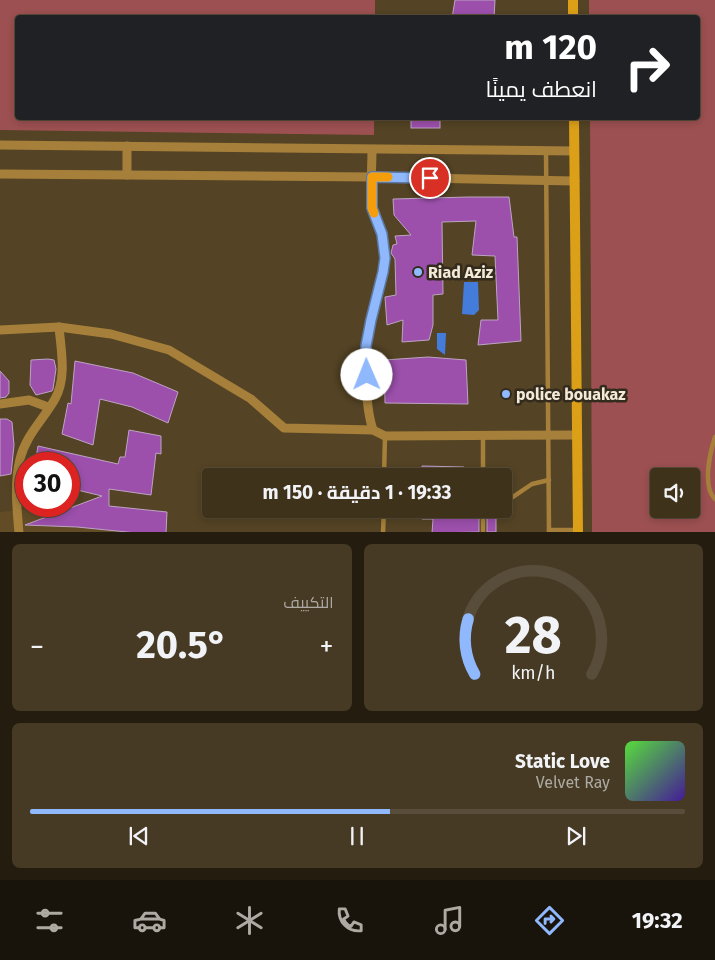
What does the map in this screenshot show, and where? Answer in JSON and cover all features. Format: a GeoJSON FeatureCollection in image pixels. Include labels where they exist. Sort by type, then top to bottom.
{"type":"FeatureCollection","features":[{"type":"Feature","properties":{"kind":"street"},"geometry":{"type":"LineString","coordinates":[[573,0],[573,15]]}},
{"type":"Feature","properties":{"kind":"street"},"geometry":{"type":"LineString","coordinates":[[574,120],[578,531]]}},
{"type":"Feature","properties":{"kind":"street"},"geometry":{"type":"LineString","coordinates":[[0,145],[574,151]]}},
{"type":"Feature","properties":{"kind":"street"},"geometry":{"type":"LineString","coordinates":[[127,146],[127,175]]}},
{"type":"Feature","properties":{"kind":"street"},"geometry":{"type":"LineString","coordinates":[[372,150],[372,208],[382,234],[385,258],[366,346],[368,417],[373,430]]}},
{"type":"Feature","properties":{"kind":"street"},"geometry":{"type":"LineString","coordinates":[[0,174],[372,177],[575,181]]}},
{"type":"Feature","properties":{"kind":"street"},"geometry":{"type":"LineString","coordinates":[[0,330],[59,327],[111,334],[168,350],[251,399],[284,428],[373,430],[385,436],[577,435]]}},
{"type":"Feature","properties":{"kind":"street"},"geometry":{"type":"LineString","coordinates":[[19,532],[16,491],[20,460],[30,434],[56,398],[63,372],[59,327]]}},
{"type":"Feature","properties":{"kind":"street"},"geometry":{"type":"LineString","coordinates":[[0,404],[29,400],[48,408]]}},
{"type":"Feature","properties":{"kind":"lane"},"geometry":{"type":"LineString","coordinates":[[546,152],[549,531],[578,531]]}},
{"type":"Feature","properties":{"kind":"lane"},"geometry":{"type":"LineString","coordinates":[[384,468],[385,436]]}},
{"type":"Feature","properties":{"kind":"lane"},"geometry":{"type":"LineString","coordinates":[[483,436],[483,468]]}},
{"type":"Feature","properties":{"kind":"lane"},"geometry":{"type":"LineString","coordinates":[[715,437],[710,454],[708,477],[709,489],[715,499]]}},
{"type":"Feature","properties":{"kind":"lane"},"geometry":{"type":"LineString","coordinates":[[512,498],[532,484],[548,480]]}},
{"type":"Feature","properties":{"kind":"lane"},"geometry":{"type":"LineString","coordinates":[[383,532],[384,518]]}},
{"type":"Feature","properties":{"kind":"lane"},"geometry":{"type":"LineString","coordinates":[[483,518],[483,532]]}},
{"type":"Feature","properties":{"kind":"shaded area"},"geometry":{"type":"Polygon","coordinates":[[[0,0],[375,0],[375,15],[15,15],[15,120],[374,120],[374,135],[0,130],[0,0]]]}},
{"type":"Feature","properties":{"kind":"shaded area"},"geometry":{"type":"Polygon","coordinates":[[[589,0],[715,0],[715,532],[592,532],[590,120],[700,120],[700,15],[589,15],[589,0]]]}},
{"type":"Feature","properties":{"kind":"shaded area"},"geometry":{"type":"Polygon","coordinates":[[[81,504],[167,512],[166,532],[0,532],[0,512],[15,511],[15,517],[80,517],[81,504]]]}},
{"type":"Feature","properties":{"kind":"water"},"geometry":{"type":"Polygon","coordinates":[[[464,282],[478,282],[479,310],[474,315],[462,314],[464,282]]]}},
{"type":"Feature","properties":{"kind":"water"},"geometry":{"type":"Polygon","coordinates":[[[437,333],[446,333],[445,355],[437,349],[437,333]]]}},
{"type":"Feature","properties":{"kind":"building"},"geometry":{"type":"Polygon","coordinates":[[[455,0],[495,0],[494,15],[452,15],[455,0]]]}},
{"type":"Feature","properties":{"kind":"building"},"geometry":{"type":"Polygon","coordinates":[[[411,120],[440,120],[440,128],[411,128],[411,120]]]}},
{"type":"Feature","properties":{"kind":"building"},"geometry":{"type":"Polygon","coordinates":[[[509,197],[514,237],[517,237],[521,341],[478,345],[481,320],[498,320],[495,256],[472,255],[476,221],[442,222],[443,294],[433,295],[433,325],[429,340],[402,342],[403,320],[387,325],[385,297],[396,295],[395,259],[391,253],[393,245],[397,244],[395,236],[411,235],[394,215],[393,199],[509,197]]]}},
{"type":"Feature","properties":{"kind":"building"},"geometry":{"type":"Polygon","coordinates":[[[428,357],[466,360],[468,404],[385,403],[384,360],[428,357]]]}},
{"type":"Feature","properties":{"kind":"building"},"geometry":{"type":"Polygon","coordinates":[[[31,360],[54,360],[56,369],[53,389],[52,391],[36,395],[30,385],[31,360]]]}},
{"type":"Feature","properties":{"kind":"building"},"geometry":{"type":"Polygon","coordinates":[[[75,361],[133,373],[178,392],[168,423],[132,407],[100,399],[93,445],[62,434],[68,403],[71,404],[75,361]]]}},
{"type":"Feature","properties":{"kind":"building"},"geometry":{"type":"Polygon","coordinates":[[[0,371],[9,381],[9,393],[6,397],[0,398],[0,371]]]}},
{"type":"Feature","properties":{"kind":"building"},"geometry":{"type":"Polygon","coordinates":[[[0,419],[7,419],[12,422],[14,445],[11,474],[0,476],[0,419]]]}},
{"type":"Feature","properties":{"kind":"building"},"geometry":{"type":"Polygon","coordinates":[[[129,430],[161,436],[161,454],[156,453],[151,495],[109,489],[109,506],[167,512],[166,532],[127,532],[77,527],[25,525],[46,517],[80,517],[80,504],[102,496],[80,491],[80,455],[118,464],[120,457],[125,457],[129,430]]]}},
{"type":"Feature","properties":{"kind":"building"},"geometry":{"type":"Polygon","coordinates":[[[38,446],[65,452],[37,452],[38,446]]]}},
{"type":"Feature","properties":{"kind":"building"},"geometry":{"type":"Polygon","coordinates":[[[422,466],[464,467],[464,468],[422,468],[422,466]]]}},
{"type":"Feature","properties":{"kind":"building"},"geometry":{"type":"Polygon","coordinates":[[[422,518],[479,518],[479,532],[432,532],[433,519],[422,518]]]}},
{"type":"Feature","properties":{"kind":"building"},"geometry":{"type":"Polygon","coordinates":[[[496,518],[496,532],[487,532],[487,519],[496,518]]]}},
{"type":"Feature","properties":{"kind":"slow traffic"},"geometry":{"type":"LineString","coordinates":[[374,213],[372,208],[372,177],[388,177]]}},
{"type":"Feature","properties":{"kind":"place","name":"Riad Aziz"},"geometry":{"type":"Point","coordinates":[418,272]}},
{"type":"Feature","properties":{"kind":"place","name":"police bouakaz"},"geometry":{"type":"Point","coordinates":[506,394]}},
{"type":"Feature","properties":{"kind":"route"},"geometry":{"type":"LineString","coordinates":[[367,375],[366,346],[385,258],[382,234],[372,208],[372,177],[430,178]]}}]}
